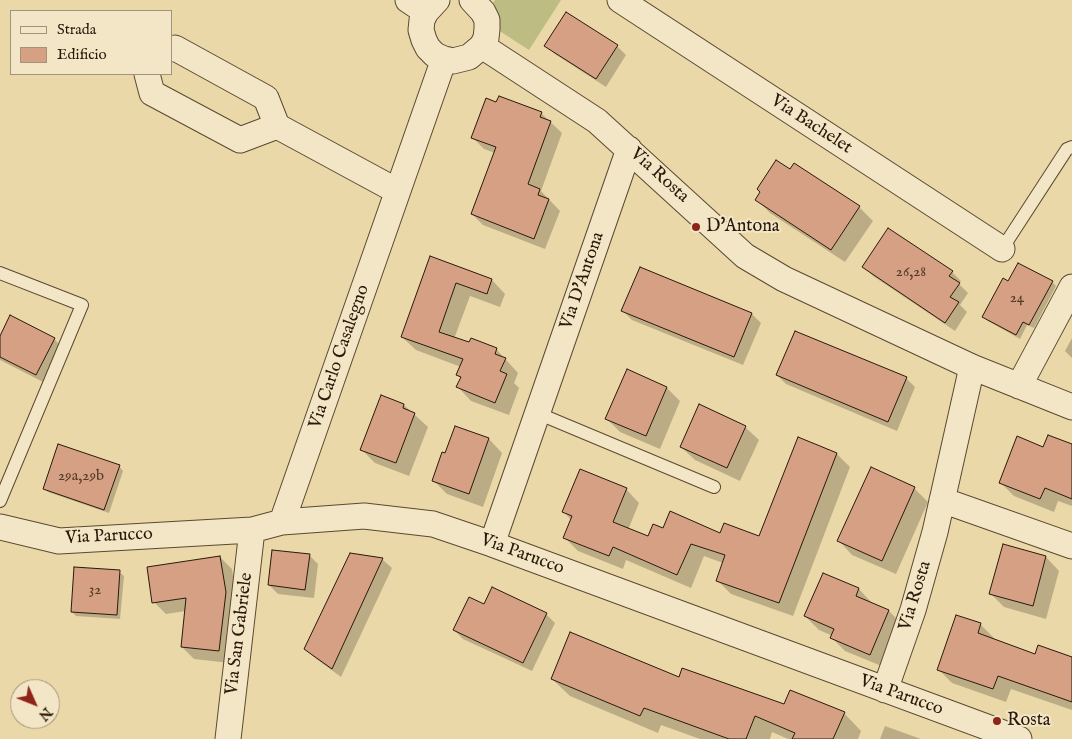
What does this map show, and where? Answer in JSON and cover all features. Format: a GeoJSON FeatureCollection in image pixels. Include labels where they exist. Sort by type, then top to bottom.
{"type":"FeatureCollection","features":[{"type":"Feature","properties":{"kind":"street"},"geometry":{"type":"LineString","coordinates":[[424,4],[421,30],[428,48],[444,60],[461,60],[469,57],[482,46],[487,29],[483,12],[472,0]]}},
{"type":"Feature","properties":{"kind":"street","name":"Via Bachelet"},"geometry":{"type":"LineString","coordinates":[[620,0],[1002,249]]}},
{"type":"Feature","properties":{"kind":"street","name":"Via Rosta"},"geometry":{"type":"LineString","coordinates":[[482,46],[596,120],[745,256],[784,279],[972,367],[1072,408]]}},
{"type":"Feature","properties":{"kind":"street"},"geometry":{"type":"LineString","coordinates":[[172,49],[175,48],[266,98],[277,126],[397,191]]}},
{"type":"Feature","properties":{"kind":"street","name":"Via Carlo Casalegno"},"geometry":{"type":"LineString","coordinates":[[282,522],[444,60]]}},
{"type":"Feature","properties":{"kind":"street"},"geometry":{"type":"LineString","coordinates":[[147,75],[152,92],[240,140],[277,126]]}},
{"type":"Feature","properties":{"kind":"street","name":"Via D'Antona"},"geometry":{"type":"LineString","coordinates":[[492,544],[629,149]]}},
{"type":"Feature","properties":{"kind":"street"},"geometry":{"type":"LineString","coordinates":[[1019,386],[1072,287]]}},
{"type":"Feature","properties":{"kind":"street","name":"Via Rosta"},"geometry":{"type":"LineString","coordinates":[[885,690],[913,610],[942,500],[972,367]]}},
{"type":"Feature","properties":{"kind":"street"},"geometry":{"type":"LineString","coordinates":[[942,500],[1072,546]]}},
{"type":"Feature","properties":{"kind":"street","name":"Via Parucco"},"geometry":{"type":"LineString","coordinates":[[0,527],[59,541],[252,530],[282,522],[364,516],[433,524],[492,544],[1019,739]]}},
{"type":"Feature","properties":{"kind":"street","name":"Via San Gabriele"},"geometry":{"type":"LineString","coordinates":[[228,739],[252,530]]}},
{"type":"Feature","properties":{"kind":"lane"},"geometry":{"type":"LineString","coordinates":[[1002,249],[1067,149],[1072,147]]}},
{"type":"Feature","properties":{"kind":"lane"},"geometry":{"type":"LineString","coordinates":[[0,273],[82,304],[0,501]]}},
{"type":"Feature","properties":{"kind":"lane"},"geometry":{"type":"LineString","coordinates":[[537,413],[714,486]]}},
{"type":"Feature","properties":{"kind":"green space"},"geometry":{"type":"Polygon","coordinates":[[[495,0],[561,0],[529,50],[495,28],[490,7],[495,0]]]}},
{"type":"Feature","properties":{"kind":"building"},"geometry":{"type":"Polygon","coordinates":[[[566,12],[618,45],[596,79],[544,46],[566,12]]]}},
{"type":"Feature","properties":{"kind":"building"},"geometry":{"type":"Polygon","coordinates":[[[499,96],[542,112],[540,117],[551,121],[528,184],[540,189],[538,195],[549,199],[534,239],[471,214],[496,147],[471,138],[486,98],[496,102],[499,96]]]}},
{"type":"Feature","properties":{"kind":"building"},"geometry":{"type":"Polygon","coordinates":[[[776,160],[790,169],[794,163],[860,206],[831,250],[755,200],[760,192],[757,189],[776,160]]]}},
{"type":"Feature","properties":{"kind":"building"},"geometry":{"type":"Polygon","coordinates":[[[888,228],[953,271],[949,276],[960,283],[950,297],[959,302],[945,323],[862,267],[888,228]]]}},
{"type":"Feature","properties":{"kind":"building"},"geometry":{"type":"Polygon","coordinates":[[[430,256],[492,279],[487,294],[456,283],[439,332],[469,342],[471,338],[497,348],[495,354],[506,358],[500,371],[507,374],[495,403],[456,387],[461,377],[456,375],[463,359],[401,337],[430,256]]]}},
{"type":"Feature","properties":{"kind":"building"},"geometry":{"type":"Polygon","coordinates":[[[1018,263],[1053,281],[1029,325],[1023,322],[1016,335],[982,317],[1003,278],[1008,281],[1018,263]]]}},
{"type":"Feature","properties":{"kind":"building"},"geometry":{"type":"Polygon","coordinates":[[[640,267],[752,313],[734,357],[621,311],[640,267]]]}},
{"type":"Feature","properties":{"kind":"building"},"geometry":{"type":"Polygon","coordinates":[[[10,315],[55,338],[36,375],[0,357],[0,336],[10,315]]]}},
{"type":"Feature","properties":{"kind":"building"},"geometry":{"type":"Polygon","coordinates":[[[795,331],[907,377],[888,422],[776,375],[795,331]]]}},
{"type":"Feature","properties":{"kind":"building"},"geometry":{"type":"Polygon","coordinates":[[[627,369],[667,387],[646,436],[605,419],[627,369]]]}},
{"type":"Feature","properties":{"kind":"building"},"geometry":{"type":"Polygon","coordinates":[[[381,395],[404,404],[403,408],[415,413],[396,463],[360,450],[381,395]]]}},
{"type":"Feature","properties":{"kind":"building"},"geometry":{"type":"Polygon","coordinates":[[[699,404],[746,426],[727,468],[680,447],[699,404]]]}},
{"type":"Feature","properties":{"kind":"building"},"geometry":{"type":"Polygon","coordinates":[[[455,426],[489,438],[469,494],[432,481],[442,452],[445,453],[455,426]]]}},
{"type":"Feature","properties":{"kind":"building"},"geometry":{"type":"Polygon","coordinates":[[[1048,435],[1072,444],[1072,499],[1045,488],[1040,499],[999,483],[1017,436],[1043,447],[1048,435]]]}},
{"type":"Feature","properties":{"kind":"building"},"geometry":{"type":"Polygon","coordinates":[[[798,437],[837,453],[779,603],[716,581],[725,555],[691,544],[677,575],[613,547],[609,556],[563,538],[572,516],[562,512],[580,469],[627,488],[613,522],[648,536],[653,524],[663,528],[670,511],[720,533],[724,523],[759,536],[798,437]]]}},
{"type":"Feature","properties":{"kind":"building"},"geometry":{"type":"Polygon","coordinates":[[[58,444],[120,465],[104,510],[43,489],[58,444]]]}},
{"type":"Feature","properties":{"kind":"building"},"geometry":{"type":"Polygon","coordinates":[[[871,467],[915,487],[882,561],[837,541],[871,467]]]}},
{"type":"Feature","properties":{"kind":"building"},"geometry":{"type":"Polygon","coordinates":[[[1003,544],[1046,556],[1033,606],[989,594],[1003,544]]]}},
{"type":"Feature","properties":{"kind":"building"},"geometry":{"type":"Polygon","coordinates":[[[272,550],[310,554],[305,590],[268,585],[272,550]]]}},
{"type":"Feature","properties":{"kind":"building"},"geometry":{"type":"Polygon","coordinates":[[[350,553],[383,558],[332,669],[304,649],[350,553]]]}},
{"type":"Feature","properties":{"kind":"building"},"geometry":{"type":"Polygon","coordinates":[[[220,556],[226,592],[219,651],[181,647],[186,598],[152,603],[147,567],[220,556]]]}},
{"type":"Feature","properties":{"kind":"building"},"geometry":{"type":"Polygon","coordinates":[[[74,567],[120,570],[117,615],[71,612],[74,567]]]}},
{"type":"Feature","properties":{"kind":"building"},"geometry":{"type":"Polygon","coordinates":[[[823,573],[859,588],[856,596],[889,610],[870,655],[830,638],[834,629],[804,616],[823,573]]]}},
{"type":"Feature","properties":{"kind":"building"},"geometry":{"type":"Polygon","coordinates":[[[492,587],[547,613],[523,663],[453,630],[469,597],[484,604],[492,587]]]}},
{"type":"Feature","properties":{"kind":"building"},"geometry":{"type":"Polygon","coordinates":[[[956,615],[981,623],[978,633],[1035,654],[1038,645],[1072,657],[1072,702],[998,676],[993,689],[937,670],[956,615]]]}},
{"type":"Feature","properties":{"kind":"building"},"geometry":{"type":"Polygon","coordinates":[[[570,632],[679,677],[682,668],[784,704],[790,690],[845,712],[833,739],[792,739],[795,733],[755,716],[746,739],[729,739],[644,708],[640,716],[551,679],[570,632]]]}},
{"type":"Feature","properties":{"kind":"place","name":"D'Antona"},"geometry":{"type":"Point","coordinates":[696,227]}},
{"type":"Feature","properties":{"kind":"place","name":"Rosta"},"geometry":{"type":"Point","coordinates":[997,721]}}]}
